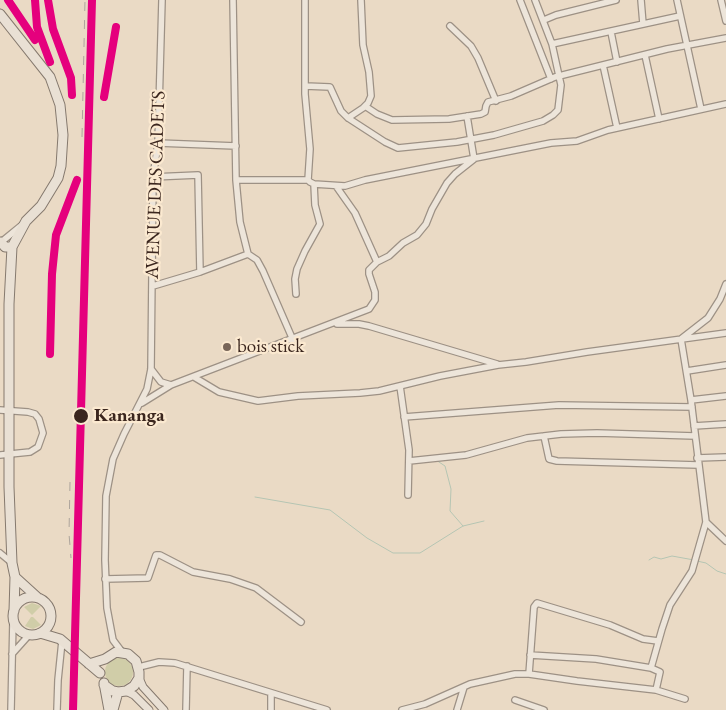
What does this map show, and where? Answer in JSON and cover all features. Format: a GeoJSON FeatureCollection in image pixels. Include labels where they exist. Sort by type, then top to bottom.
{"type":"FeatureCollection","features":[{"type":"Feature","properties":{"kind":"highway"},"geometry":{"type":"LineString","coordinates":[[0,14],[50,77],[60,105],[64,134],[58,178],[40,206],[26,221],[12,247],[5,410],[5,455],[9,487],[12,563],[15,577],[14,615],[20,630],[29,635],[40,633],[61,640],[100,673]]}},
{"type":"Feature","properties":{"kind":"highway"},"geometry":{"type":"LineString","coordinates":[[0,242],[5,247],[12,247]]}},
{"type":"Feature","properties":{"kind":"highway"},"geometry":{"type":"LineString","coordinates":[[15,577],[47,604],[61,640]]}},
{"type":"Feature","properties":{"kind":"highway"},"geometry":{"type":"LineString","coordinates":[[14,615],[20,601],[37,597]]}},
{"type":"Feature","properties":{"kind":"highway"},"geometry":{"type":"LineString","coordinates":[[40,633],[48,626],[51,616]]}},
{"type":"Feature","properties":{"kind":"highway"},"geometry":{"type":"LineString","coordinates":[[89,664],[122,652],[132,657],[139,667],[138,678],[134,686],[122,691],[108,688],[104,685]]}},
{"type":"Feature","properties":{"kind":"highway"},"geometry":{"type":"LineString","coordinates":[[108,656],[100,668],[100,673],[109,710]]}},
{"type":"Feature","properties":{"kind":"highway"},"geometry":{"type":"LineString","coordinates":[[114,710],[122,691]]}},
{"type":"Feature","properties":{"kind":"main road"},"geometry":{"type":"LineString","coordinates":[[138,678],[143,688],[164,710]]}},
{"type":"Feature","properties":{"kind":"main road"},"geometry":{"type":"LineString","coordinates":[[122,691],[134,695],[149,710]]}},
{"type":"Feature","properties":{"kind":"street","name":"AVENUE DES CADETS"},"geometry":{"type":"LineString","coordinates":[[140,404],[147,389],[151,369],[153,177],[158,143],[162,0]]}},
{"type":"Feature","properties":{"kind":"street"},"geometry":{"type":"LineString","coordinates":[[233,0],[236,180],[240,222],[248,254],[257,260],[263,271],[293,340]]}},
{"type":"Feature","properties":{"kind":"street"},"geometry":{"type":"LineString","coordinates":[[296,294],[295,279],[297,269],[320,224],[311,182],[305,86],[305,0]]}},
{"type":"Feature","properties":{"kind":"street"},"geometry":{"type":"LineString","coordinates":[[348,118],[366,106],[371,96],[363,45],[361,0]]}},
{"type":"Feature","properties":{"kind":"street"},"geometry":{"type":"LineString","coordinates":[[520,0],[551,79]]}},
{"type":"Feature","properties":{"kind":"street"},"geometry":{"type":"LineString","coordinates":[[305,86],[332,88],[340,108],[348,118],[385,142],[398,148],[422,147],[470,140],[515,130],[543,121],[553,115],[559,105],[562,84],[552,44],[535,0]]}},
{"type":"Feature","properties":{"kind":"street"},"geometry":{"type":"LineString","coordinates":[[544,20],[556,15],[616,0]]}},
{"type":"Feature","properties":{"kind":"street"},"geometry":{"type":"LineString","coordinates":[[641,0],[643,24]]}},
{"type":"Feature","properties":{"kind":"street"},"geometry":{"type":"LineString","coordinates":[[677,0],[701,109]]}},
{"type":"Feature","properties":{"kind":"street"},"geometry":{"type":"LineString","coordinates":[[721,0],[726,21]]}},
{"type":"Feature","properties":{"kind":"street"},"geometry":{"type":"LineString","coordinates":[[552,44],[680,16]]}},
{"type":"Feature","properties":{"kind":"street"},"geometry":{"type":"LineString","coordinates":[[450,26],[471,46],[496,101]]}},
{"type":"Feature","properties":{"kind":"street"},"geometry":{"type":"LineString","coordinates":[[611,32],[617,62]]}},
{"type":"Feature","properties":{"kind":"street"},"geometry":{"type":"LineString","coordinates":[[366,106],[377,114],[392,120],[449,119],[483,114],[487,104],[560,76],[687,45],[726,38]]}},
{"type":"Feature","properties":{"kind":"street"},"geometry":{"type":"LineString","coordinates":[[645,55],[659,119]]}},
{"type":"Feature","properties":{"kind":"street"},"geometry":{"type":"LineString","coordinates":[[603,65],[617,128]]}},
{"type":"Feature","properties":{"kind":"street"},"geometry":{"type":"LineString","coordinates":[[236,180],[311,182],[345,186],[365,180],[551,143],[577,141],[617,128],[726,104]]}},
{"type":"Feature","properties":{"kind":"street"},"geometry":{"type":"LineString","coordinates":[[467,116],[474,159]]}},
{"type":"Feature","properties":{"kind":"street"},"geometry":{"type":"LineString","coordinates":[[158,143],[236,146]]}},
{"type":"Feature","properties":{"kind":"street"},"geometry":{"type":"LineString","coordinates":[[122,652],[113,640],[107,608],[105,578],[106,496],[109,477],[120,443],[140,404],[171,385],[370,309],[375,300],[375,292],[369,270],[377,262],[390,256],[417,235],[426,224],[447,183],[474,159]]}},
{"type":"Feature","properties":{"kind":"street"},"geometry":{"type":"LineString","coordinates":[[153,177],[198,175],[200,272]]}},
{"type":"Feature","properties":{"kind":"street"},"geometry":{"type":"LineString","coordinates":[[336,186],[355,213],[377,262]]}},
{"type":"Feature","properties":{"kind":"street"},"geometry":{"type":"LineString","coordinates":[[0,242],[26,221]]}},
{"type":"Feature","properties":{"kind":"street"},"geometry":{"type":"LineString","coordinates":[[153,286],[200,272],[248,254]]}},
{"type":"Feature","properties":{"kind":"street"},"geometry":{"type":"LineString","coordinates":[[681,339],[708,318],[724,291],[726,284]]}},
{"type":"Feature","properties":{"kind":"street"},"geometry":{"type":"LineString","coordinates":[[325,326],[359,324],[369,326],[498,365]]}},
{"type":"Feature","properties":{"kind":"street"},"geometry":{"type":"LineString","coordinates":[[194,377],[219,392],[258,401],[298,396],[360,393],[498,365],[726,333]]}},
{"type":"Feature","properties":{"kind":"street"},"geometry":{"type":"LineString","coordinates":[[651,668],[670,606],[692,572],[706,522],[681,339]]}},
{"type":"Feature","properties":{"kind":"street"},"geometry":{"type":"LineString","coordinates":[[686,371],[726,365]]}},
{"type":"Feature","properties":{"kind":"street"},"geometry":{"type":"LineString","coordinates":[[151,369],[161,382],[171,385]]}},
{"type":"Feature","properties":{"kind":"street"},"geometry":{"type":"LineString","coordinates":[[400,386],[408,444],[408,495]]}},
{"type":"Feature","properties":{"kind":"street"},"geometry":{"type":"LineString","coordinates":[[404,416],[560,405],[691,404],[726,396]]}},
{"type":"Feature","properties":{"kind":"street"},"geometry":{"type":"LineString","coordinates":[[5,410],[35,414],[39,419],[43,433],[38,447],[30,452],[5,455]]}},
{"type":"Feature","properties":{"kind":"street"},"geometry":{"type":"LineString","coordinates":[[694,426],[726,424]]}},
{"type":"Feature","properties":{"kind":"street"},"geometry":{"type":"LineString","coordinates":[[409,461],[466,455],[527,438],[544,436],[597,433],[695,436]]}},
{"type":"Feature","properties":{"kind":"street"},"geometry":{"type":"LineString","coordinates":[[544,436],[549,459],[557,461],[698,461],[726,457]]}},
{"type":"Feature","properties":{"kind":"street"},"geometry":{"type":"LineString","coordinates":[[706,522],[726,541]]}},
{"type":"Feature","properties":{"kind":"street"},"geometry":{"type":"LineString","coordinates":[[0,552],[12,563]]}},
{"type":"Feature","properties":{"kind":"street"},"geometry":{"type":"LineString","coordinates":[[105,578],[148,578],[156,555],[160,555],[193,572],[230,579],[256,588],[301,622]]}},
{"type":"Feature","properties":{"kind":"street"},"geometry":{"type":"LineString","coordinates":[[529,674],[534,607],[537,604],[610,626],[643,639],[658,641]]}},
{"type":"Feature","properties":{"kind":"street"},"geometry":{"type":"LineString","coordinates":[[11,710],[14,615]]}},
{"type":"Feature","properties":{"kind":"street"},"geometry":{"type":"LineString","coordinates":[[12,654],[29,635]]}},
{"type":"Feature","properties":{"kind":"street"},"geometry":{"type":"LineString","coordinates":[[57,710],[61,640]]}},
{"type":"Feature","properties":{"kind":"street"},"geometry":{"type":"LineString","coordinates":[[108,656],[113,640]]}},
{"type":"Feature","properties":{"kind":"street"},"geometry":{"type":"LineString","coordinates":[[530,655],[583,658],[651,668],[660,672],[656,690]]}},
{"type":"Feature","properties":{"kind":"street"},"geometry":{"type":"LineString","coordinates":[[139,667],[158,662],[187,666],[327,710]]}},
{"type":"Feature","properties":{"kind":"street"},"geometry":{"type":"LineString","coordinates":[[186,710],[187,666]]}},
{"type":"Feature","properties":{"kind":"street"},"geometry":{"type":"LineString","coordinates":[[402,710],[424,704],[464,687],[515,674],[529,674],[656,690],[685,699]]}},
{"type":"Feature","properties":{"kind":"street"},"geometry":{"type":"LineString","coordinates":[[457,710],[464,687]]}},
{"type":"Feature","properties":{"kind":"street"},"geometry":{"type":"LineString","coordinates":[[271,693],[271,710]]}},
{"type":"Feature","properties":{"kind":"street"},"geometry":{"type":"LineString","coordinates":[[515,700],[544,710]]}},
{"type":"Feature","properties":{"kind":"shaded area"},"geometry":{"type":"Polygon","coordinates":[[[32,603],[41,606],[32,615],[24,607],[32,603]]]}},
{"type":"Feature","properties":{"kind":"shaded area"},"geometry":{"type":"Polygon","coordinates":[[[31,617],[41,625],[33,629],[25,626],[31,617]]]}},
{"type":"Feature","properties":{"kind":"shaded area"},"geometry":{"type":"Polygon","coordinates":[[[119,658],[129,662],[133,672],[129,682],[119,686],[109,682],[105,672],[109,662],[119,658]]]}},
{"type":"Feature","properties":{"kind":"waterway"},"geometry":{"type":"LineString","coordinates":[[436,460],[445,466],[451,489],[450,511],[463,526]]}},
{"type":"Feature","properties":{"kind":"waterway"},"geometry":{"type":"LineString","coordinates":[[255,497],[330,510],[367,538],[393,553],[420,553],[463,526],[484,521]]}},
{"type":"Feature","properties":{"kind":"waterway"},"geometry":{"type":"LineString","coordinates":[[649,560],[654,557],[661,559],[672,556],[694,560]]}},
{"type":"Feature","properties":{"kind":"waterway"},"geometry":{"type":"LineString","coordinates":[[697,561],[706,563],[717,571],[726,574]]}},
{"type":"Feature","properties":{"kind":"railway"},"geometry":{"type":"LineString","coordinates":[[8,0],[29,29],[37,44]]}},
{"type":"Feature","properties":{"kind":"railway"},"geometry":{"type":"LineString","coordinates":[[35,0],[37,27],[50,62]]}},
{"type":"Feature","properties":{"kind":"railway"},"geometry":{"type":"LineString","coordinates":[[48,0],[53,29],[71,78],[72,95]]}},
{"type":"Feature","properties":{"kind":"railway"},"geometry":{"type":"LineString","coordinates":[[82,137],[85,0]]}},
{"type":"Feature","properties":{"kind":"railway"},"geometry":{"type":"LineString","coordinates":[[104,97],[116,27]]}},
{"type":"Feature","properties":{"kind":"railway"},"geometry":{"type":"LineString","coordinates":[[50,354],[52,274],[56,235],[77,180]]}},
{"type":"Feature","properties":{"kind":"railway"},"geometry":{"type":"LineString","coordinates":[[70,482],[69,534],[71,558]]}},
{"type":"Feature","properties":{"kind":"transit line"},"geometry":{"type":"LineString","coordinates":[[8,0],[35,40]]}},
{"type":"Feature","properties":{"kind":"transit line"},"geometry":{"type":"LineString","coordinates":[[35,0],[37,27],[50,62]]}},
{"type":"Feature","properties":{"kind":"transit line"},"geometry":{"type":"LineString","coordinates":[[48,0],[53,29],[71,78],[72,95]]}},
{"type":"Feature","properties":{"kind":"transit line"},"geometry":{"type":"LineString","coordinates":[[73,710],[92,0]]}},
{"type":"Feature","properties":{"kind":"transit line"},"geometry":{"type":"LineString","coordinates":[[104,97],[116,27]]}},
{"type":"Feature","properties":{"kind":"transit line"},"geometry":{"type":"LineString","coordinates":[[50,354],[52,274],[56,235],[77,180]]}},
{"type":"Feature","properties":{"kind":"place","name":"bois stick"},"geometry":{"type":"Point","coordinates":[227,347]}},
{"type":"Feature","properties":{"kind":"place","name":"Kananga"},"geometry":{"type":"Point","coordinates":[81,416]}}]}
